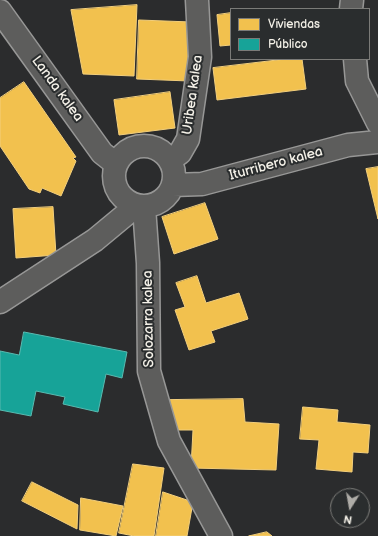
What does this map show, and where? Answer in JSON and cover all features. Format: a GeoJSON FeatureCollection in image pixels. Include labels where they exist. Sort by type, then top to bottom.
{"type":"FeatureCollection","features":[{"type":"Feature","properties":{"kind":"street","name":"Uribea kalea"},"geometry":{"type":"LineString","coordinates":[[170,160],[180,153],[188,139],[200,57],[196,0]]}},
{"type":"Feature","properties":{"kind":"street","name":"Landa kalea"},"geometry":{"type":"LineString","coordinates":[[0,11],[102,153],[116,164]]}},
{"type":"Feature","properties":{"kind":"street"},"geometry":{"type":"LineString","coordinates":[[355,60],[357,81],[378,122]]}},
{"type":"Feature","properties":{"kind":"street","name":"Iturribero kalea"},"geometry":{"type":"LineString","coordinates":[[173,185],[202,184],[348,145],[378,142]]}},
{"type":"Feature","properties":{"kind":"street"},"geometry":{"type":"LineString","coordinates":[[0,302],[95,240],[140,206],[162,201],[169,194],[173,185],[174,169],[170,160],[155,148],[145,146],[135,147],[126,151],[116,164],[113,177],[115,187],[120,195],[127,202],[140,206]]}},
{"type":"Feature","properties":{"kind":"street","name":"Solozarra kalea"},"geometry":{"type":"LineString","coordinates":[[140,206],[148,263],[149,371],[169,441],[221,536]]}},
{"type":"Feature","properties":{"kind":"building: Viviendas"},"geometry":{"type":"Polygon","coordinates":[[[137,5],[134,76],[83,74],[71,10],[137,5]]]}},
{"type":"Feature","properties":{"kind":"building: Viviendas"},"geometry":{"type":"Polygon","coordinates":[[[230,13],[230,45],[220,46],[217,15],[230,13]]]}},
{"type":"Feature","properties":{"kind":"building: Viviendas"},"geometry":{"type":"Polygon","coordinates":[[[139,20],[191,22],[189,81],[137,79],[139,20]]]}},
{"type":"Feature","properties":{"kind":"building: Viviendas"},"geometry":{"type":"Polygon","coordinates":[[[278,60],[302,60],[306,89],[217,100],[213,68],[278,60]]]}},
{"type":"Feature","properties":{"kind":"building: Viviendas"},"geometry":{"type":"Polygon","coordinates":[[[24,82],[76,157],[73,158],[76,161],[61,196],[42,188],[40,193],[29,189],[0,146],[0,98],[24,82]]]}},
{"type":"Feature","properties":{"kind":"building: Viviendas"},"geometry":{"type":"Polygon","coordinates":[[[170,92],[175,128],[119,135],[114,100],[170,92]]]}},
{"type":"Feature","properties":{"kind":"building: Viviendas"},"geometry":{"type":"Polygon","coordinates":[[[378,167],[378,219],[366,169],[378,167]]]}},
{"type":"Feature","properties":{"kind":"building: Viviendas"},"geometry":{"type":"Polygon","coordinates":[[[205,203],[218,239],[174,254],[162,217],[205,203]]]}},
{"type":"Feature","properties":{"kind":"building: Viviendas"},"geometry":{"type":"Polygon","coordinates":[[[53,207],[56,255],[16,258],[13,209],[53,207]]]}},
{"type":"Feature","properties":{"kind":"building: Viviendas"},"geometry":{"type":"Polygon","coordinates":[[[197,276],[206,303],[239,293],[248,319],[211,331],[215,342],[189,350],[175,310],[185,307],[176,283],[197,276]]]}},
{"type":"Feature","properties":{"kind":"building: Viviendas"},"geometry":{"type":"Polygon","coordinates":[[[243,399],[245,422],[279,424],[276,470],[191,468],[193,430],[177,430],[169,400],[243,399]]]}},
{"type":"Feature","properties":{"kind":"building: Viviendas"},"geometry":{"type":"Polygon","coordinates":[[[303,407],[338,410],[337,422],[370,425],[368,453],[353,452],[352,472],[316,469],[319,440],[300,439],[303,407]]]}},
{"type":"Feature","properties":{"kind":"building: Viviendas"},"geometry":{"type":"Polygon","coordinates":[[[133,464],[164,468],[154,536],[134,536],[119,533],[133,464]]]}},
{"type":"Feature","properties":{"kind":"building: Viviendas"},"geometry":{"type":"Polygon","coordinates":[[[32,482],[78,505],[77,529],[22,501],[32,482]]]}},
{"type":"Feature","properties":{"kind":"building: Viviendas"},"geometry":{"type":"Polygon","coordinates":[[[163,492],[193,502],[187,536],[156,536],[163,492]]]}},
{"type":"Feature","properties":{"kind":"building: Viviendas"},"geometry":{"type":"Polygon","coordinates":[[[81,498],[123,506],[116,536],[80,530],[81,498]]]}},
{"type":"Feature","properties":{"kind":"building: Viviendas"},"geometry":{"type":"Polygon","coordinates":[[[267,532],[272,536],[249,536],[267,532]]]}},
{"type":"Feature","properties":{"kind":"building: Público"},"geometry":{"type":"Polygon","coordinates":[[[24,332],[127,352],[122,378],[106,374],[98,412],[63,404],[65,397],[36,391],[31,416],[0,410],[0,351],[19,355],[24,332]]]}}]}
